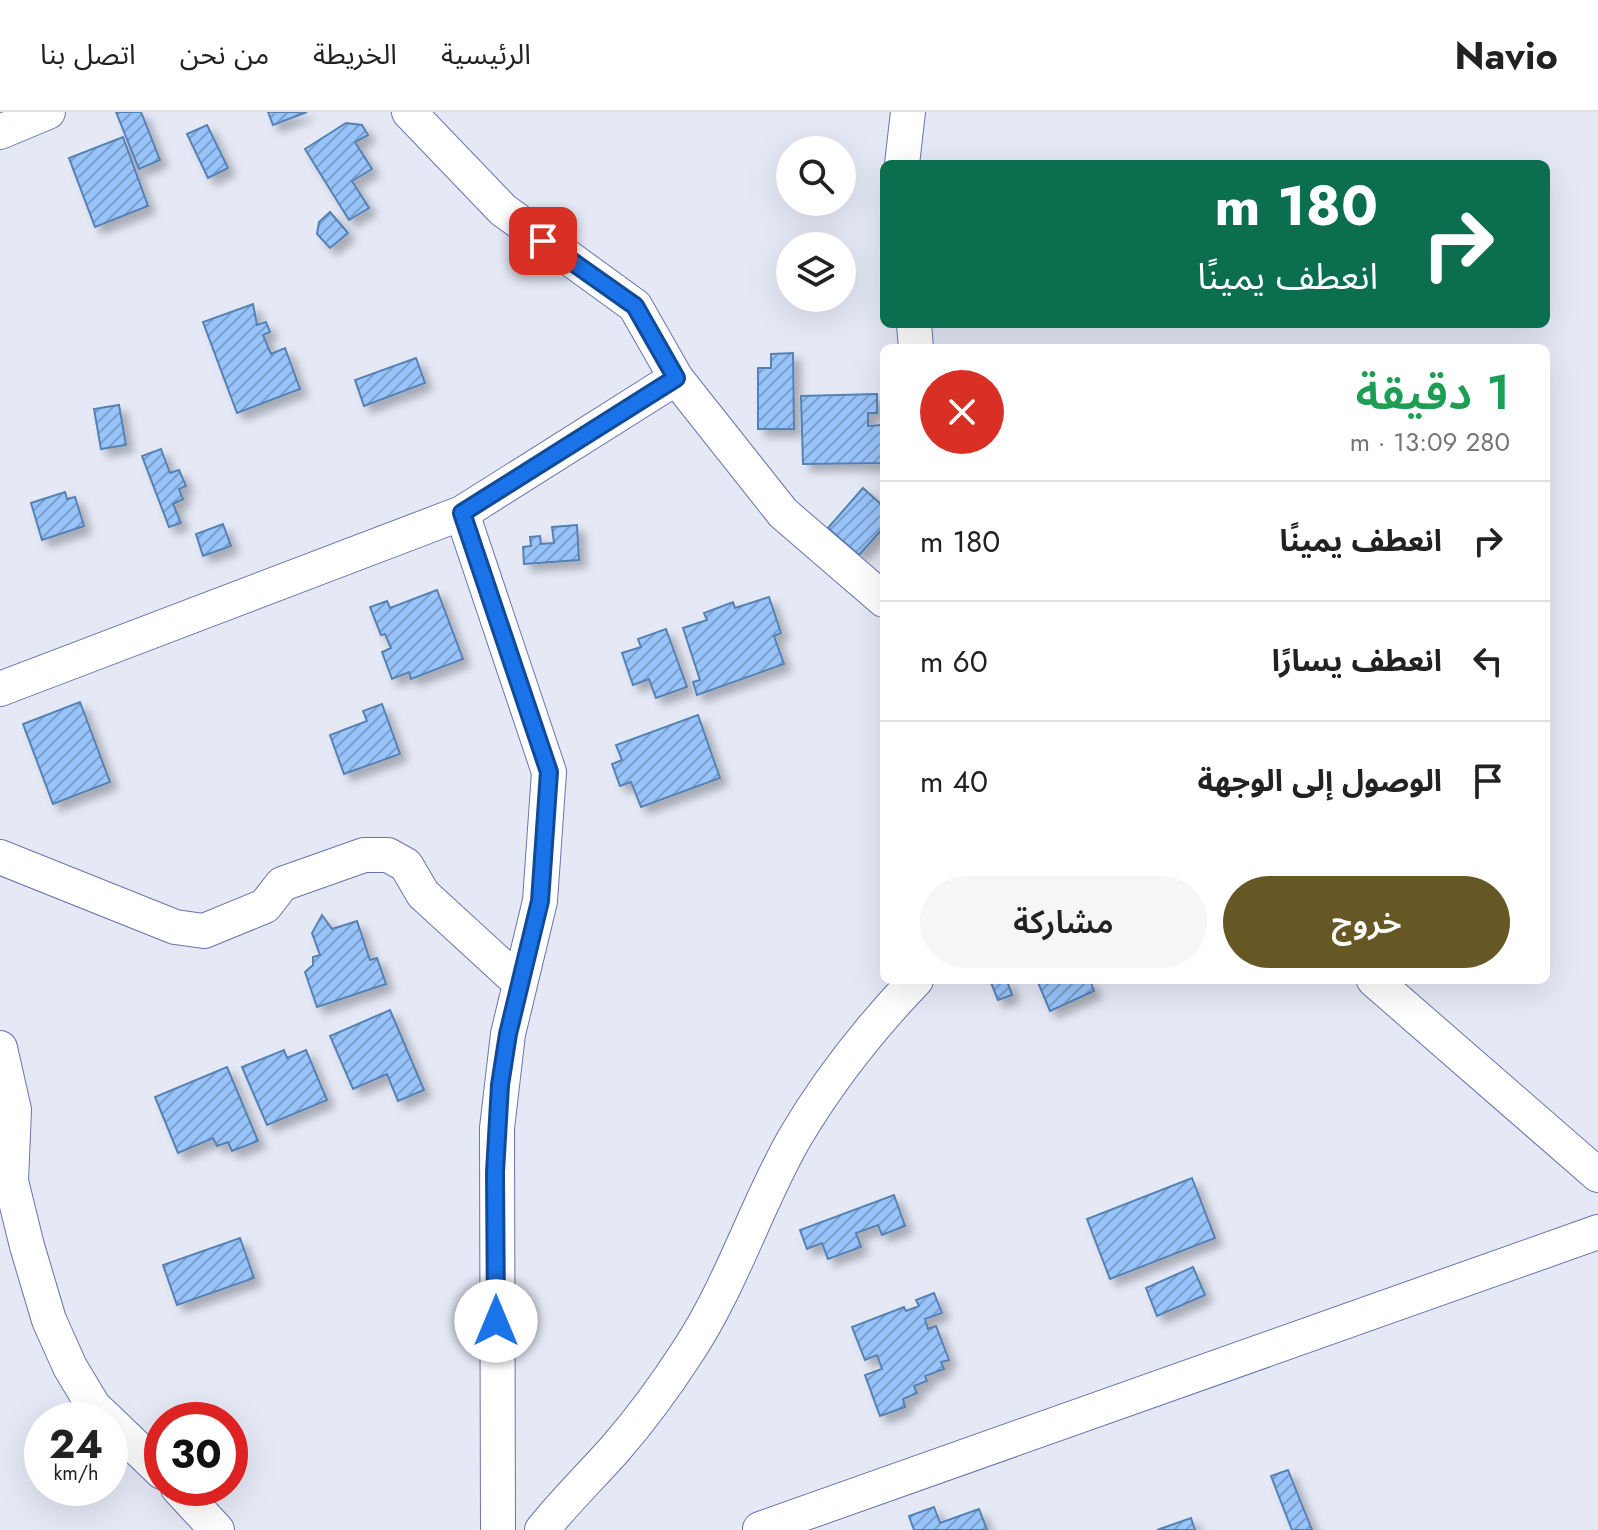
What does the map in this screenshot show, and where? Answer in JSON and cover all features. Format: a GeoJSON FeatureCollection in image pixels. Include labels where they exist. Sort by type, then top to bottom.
{"type":"FeatureCollection","features":[{"type":"Feature","properties":{"kind":"street"},"geometry":{"type":"LineString","coordinates":[[0,132],[48,112]]}},
{"type":"Feature","properties":{"kind":"street"},"geometry":{"type":"LineString","coordinates":[[409,112],[503,210],[635,306],[676,378],[783,513],[880,597]]}},
{"type":"Feature","properties":{"kind":"street"},"geometry":{"type":"LineString","coordinates":[[902,160],[908,112]]}},
{"type":"Feature","properties":{"kind":"street"},"geometry":{"type":"LineString","coordinates":[[0,689],[462,513],[676,378]]}},
{"type":"Feature","properties":{"kind":"street"},"geometry":{"type":"LineString","coordinates":[[462,513],[549,772],[540,901],[500,1085],[495,1158],[498,1530]]}},
{"type":"Feature","properties":{"kind":"street"},"geometry":{"type":"LineString","coordinates":[[0,857],[175,927],[204,931],[265,906],[282,884],[364,855],[388,855],[406,865],[423,894],[520,983]]}},
{"type":"Feature","properties":{"kind":"street"},"geometry":{"type":"LineString","coordinates":[[542,1530],[613,1451],[688,1351],[733,1272],[771,1184],[820,1098],[857,1047],[912,984]]}},
{"type":"Feature","properties":{"kind":"street"},"geometry":{"type":"LineString","coordinates":[[1379,984],[1598,1175]]}},
{"type":"Feature","properties":{"kind":"street"},"geometry":{"type":"LineString","coordinates":[[0,1048],[14,1110],[11,1181],[27,1246],[49,1320],[70,1367],[91,1402]]}},
{"type":"Feature","properties":{"kind":"street"},"geometry":{"type":"LineString","coordinates":[[760,1530],[1598,1232]]}},
{"type":"Feature","properties":{"kind":"street"},"geometry":{"type":"LineString","coordinates":[[128,1439],[144,1455]]}},
{"type":"Feature","properties":{"kind":"street"},"geometry":{"type":"LineString","coordinates":[[195,1506],[217,1530]]}},
{"type":"Feature","properties":{"kind":"building"},"geometry":{"type":"Polygon","coordinates":[[[116,112],[141,112],[160,160],[139,169],[116,112]]]}},
{"type":"Feature","properties":{"kind":"building"},"geometry":{"type":"Polygon","coordinates":[[[268,112],[307,112],[273,125],[268,112]]]}},
{"type":"Feature","properties":{"kind":"building"},"geometry":{"type":"Polygon","coordinates":[[[346,123],[362,125],[368,135],[355,142],[372,169],[352,181],[369,208],[349,220],[305,149],[346,123]]]}},
{"type":"Feature","properties":{"kind":"building"},"geometry":{"type":"Polygon","coordinates":[[[207,125],[228,168],[208,178],[187,134],[207,125]]]}},
{"type":"Feature","properties":{"kind":"building"},"geometry":{"type":"Polygon","coordinates":[[[123,137],[148,206],[95,227],[69,158],[123,137]]]}},
{"type":"Feature","properties":{"kind":"building"},"geometry":{"type":"Polygon","coordinates":[[[330,212],[348,233],[330,248],[317,234],[319,222],[330,212]]]}},
{"type":"Feature","properties":{"kind":"building"},"geometry":{"type":"Polygon","coordinates":[[[253,304],[257,325],[266,322],[270,332],[263,335],[271,354],[285,348],[300,389],[237,413],[203,322],[253,304]]]}},
{"type":"Feature","properties":{"kind":"building"},"geometry":{"type":"Polygon","coordinates":[[[793,353],[794,429],[758,429],[758,368],[771,368],[771,354],[793,353]]]}},
{"type":"Feature","properties":{"kind":"building"},"geometry":{"type":"Polygon","coordinates":[[[416,358],[425,383],[364,406],[355,380],[416,358]]]}},
{"type":"Feature","properties":{"kind":"building"},"geometry":{"type":"Polygon","coordinates":[[[877,394],[877,413],[868,413],[868,426],[880,425],[880,463],[803,464],[801,396],[877,394]]]}},
{"type":"Feature","properties":{"kind":"building"},"geometry":{"type":"Polygon","coordinates":[[[119,405],[126,445],[101,449],[94,409],[119,405]]]}},
{"type":"Feature","properties":{"kind":"building"},"geometry":{"type":"Polygon","coordinates":[[[161,449],[170,473],[179,470],[186,486],[179,489],[183,499],[173,504],[181,523],[169,527],[142,456],[161,449]]]}},
{"type":"Feature","properties":{"kind":"building"},"geometry":{"type":"Polygon","coordinates":[[[863,488],[880,503],[880,531],[859,555],[828,528],[863,488]]]}},
{"type":"Feature","properties":{"kind":"building"},"geometry":{"type":"Polygon","coordinates":[[[65,492],[67,499],[75,497],[84,526],[42,540],[31,503],[65,492]]]}},
{"type":"Feature","properties":{"kind":"building"},"geometry":{"type":"Polygon","coordinates":[[[223,524],[231,546],[203,556],[196,534],[223,524]]]}},
{"type":"Feature","properties":{"kind":"building"},"geometry":{"type":"Polygon","coordinates":[[[577,525],[579,560],[524,564],[523,547],[531,546],[530,537],[540,536],[541,544],[554,543],[552,527],[577,525]]]}},
{"type":"Feature","properties":{"kind":"building"},"geometry":{"type":"Polygon","coordinates":[[[437,590],[463,659],[411,679],[409,672],[392,679],[382,652],[391,648],[385,634],[381,635],[370,607],[387,601],[390,608],[437,590]]]}},
{"type":"Feature","properties":{"kind":"building"},"geometry":{"type":"Polygon","coordinates":[[[769,597],[781,633],[774,636],[784,664],[697,695],[693,682],[700,680],[683,628],[707,620],[704,613],[733,602],[735,608],[769,597]]]}},
{"type":"Feature","properties":{"kind":"building"},"geometry":{"type":"Polygon","coordinates":[[[666,629],[687,687],[656,698],[649,679],[633,685],[622,653],[641,647],[638,639],[666,629]]]}},
{"type":"Feature","properties":{"kind":"building"},"geometry":{"type":"Polygon","coordinates":[[[80,702],[110,782],[53,804],[23,724],[80,702]]]}},
{"type":"Feature","properties":{"kind":"building"},"geometry":{"type":"Polygon","coordinates":[[[382,704],[400,754],[344,774],[330,735],[367,721],[363,711],[382,704]]]}},
{"type":"Feature","properties":{"kind":"building"},"geometry":{"type":"Polygon","coordinates":[[[698,715],[720,778],[641,807],[631,782],[620,786],[612,764],[622,760],[616,745],[698,715]]]}},
{"type":"Feature","properties":{"kind":"building"},"geometry":{"type":"Polygon","coordinates":[[[322,915],[332,929],[357,921],[370,960],[377,958],[386,984],[317,1007],[305,972],[313,965],[313,957],[320,955],[312,933],[322,915]]]}},
{"type":"Feature","properties":{"kind":"building"},"geometry":{"type":"Polygon","coordinates":[[[992,984],[1008,984],[1012,995],[998,1000],[992,984]]]}},
{"type":"Feature","properties":{"kind":"building"},"geometry":{"type":"Polygon","coordinates":[[[1039,984],[1091,984],[1094,991],[1050,1011],[1039,984]]]}},
{"type":"Feature","properties":{"kind":"building"},"geometry":{"type":"Polygon","coordinates":[[[390,1010],[424,1090],[398,1101],[387,1074],[353,1089],[330,1036],[390,1010]]]}},
{"type":"Feature","properties":{"kind":"building"},"geometry":{"type":"Polygon","coordinates":[[[284,1050],[287,1058],[306,1050],[327,1100],[267,1125],[242,1067],[284,1050]]]}},
{"type":"Feature","properties":{"kind":"building"},"geometry":{"type":"Polygon","coordinates":[[[227,1067],[258,1141],[232,1151],[228,1142],[217,1146],[213,1138],[178,1153],[155,1097],[227,1067]]]}},
{"type":"Feature","properties":{"kind":"building"},"geometry":{"type":"Polygon","coordinates":[[[1192,1178],[1215,1238],[1110,1279],[1087,1219],[1192,1178]]]}},
{"type":"Feature","properties":{"kind":"building"},"geometry":{"type":"Polygon","coordinates":[[[894,1195],[905,1226],[882,1235],[878,1225],[856,1233],[861,1247],[828,1259],[822,1243],[807,1249],[800,1230],[894,1195]]]}},
{"type":"Feature","properties":{"kind":"building"},"geometry":{"type":"Polygon","coordinates":[[[240,1238],[254,1278],[177,1305],[163,1265],[240,1238]]]}},
{"type":"Feature","properties":{"kind":"building"},"geometry":{"type":"Polygon","coordinates":[[[1193,1267],[1205,1295],[1157,1316],[1146,1288],[1193,1267]]]}},
{"type":"Feature","properties":{"kind":"building"},"geometry":{"type":"Polygon","coordinates":[[[934,1293],[942,1313],[925,1319],[928,1329],[936,1326],[949,1360],[941,1362],[944,1369],[925,1376],[927,1381],[914,1386],[917,1393],[903,1399],[905,1407],[880,1416],[865,1375],[882,1369],[877,1355],[865,1360],[852,1327],[904,1307],[906,1311],[919,1306],[916,1300],[934,1293]]]}},
{"type":"Feature","properties":{"kind":"building"},"geometry":{"type":"Polygon","coordinates":[[[1288,1470],[1312,1530],[1292,1530],[1271,1476],[1288,1470]]]}},
{"type":"Feature","properties":{"kind":"building"},"geometry":{"type":"Polygon","coordinates":[[[934,1507],[940,1523],[979,1509],[987,1530],[914,1530],[909,1516],[934,1507]]]}},
{"type":"Feature","properties":{"kind":"building"},"geometry":{"type":"Polygon","coordinates":[[[1191,1518],[1195,1530],[1157,1530],[1191,1518]]]}},
{"type":"Feature","properties":{"kind":"route"},"geometry":{"type":"LineString","coordinates":[[496,1321],[495,1172],[500,1085],[508,1034],[535,933],[544,868],[549,772],[462,513],[676,378],[635,306],[543,241]]}}]}
